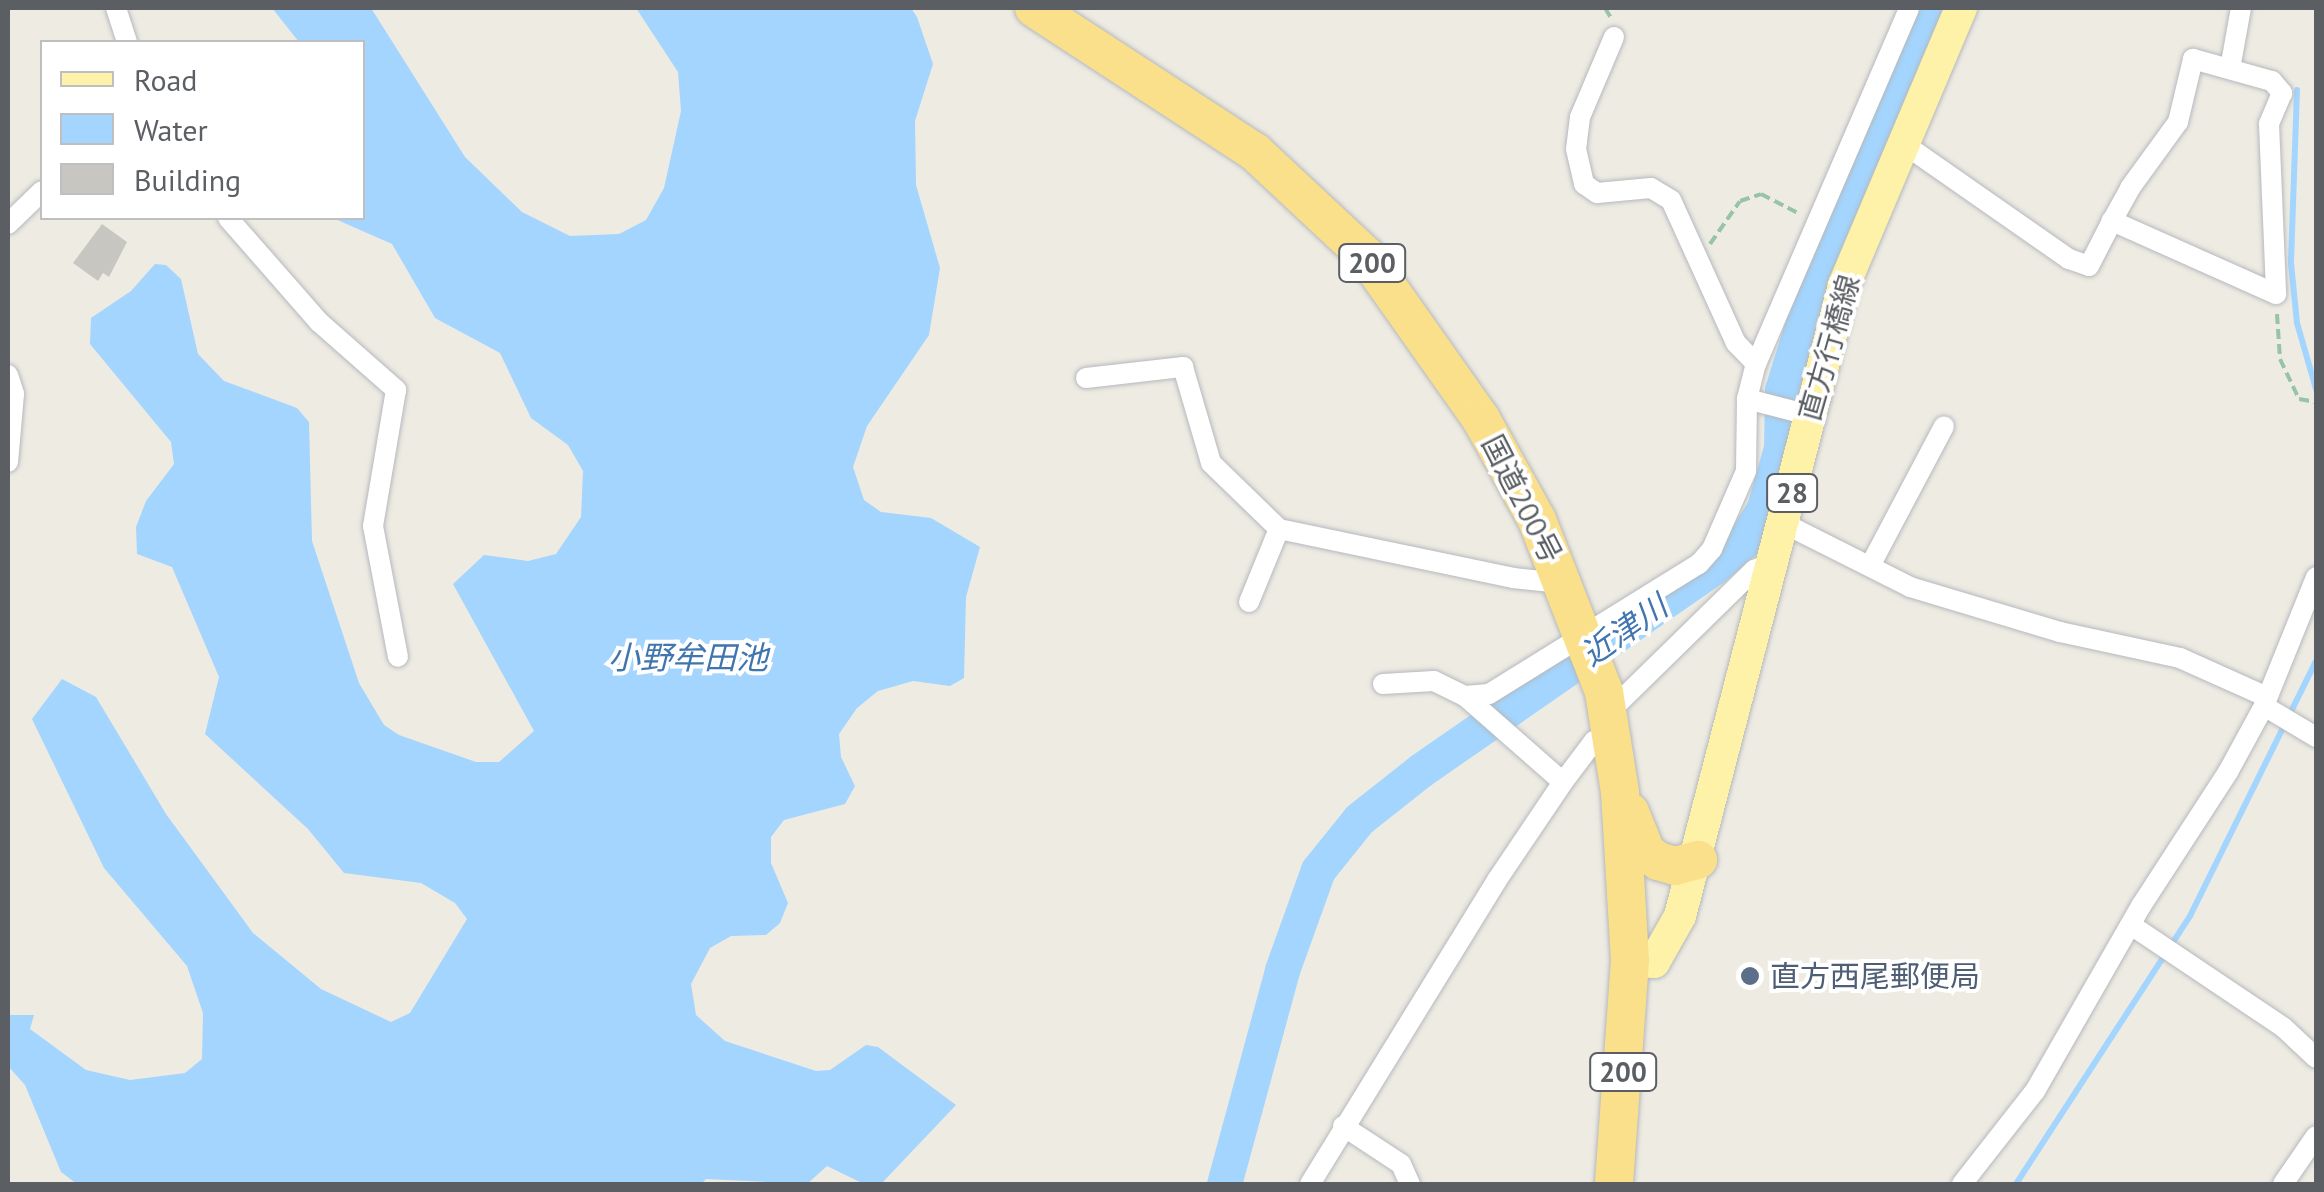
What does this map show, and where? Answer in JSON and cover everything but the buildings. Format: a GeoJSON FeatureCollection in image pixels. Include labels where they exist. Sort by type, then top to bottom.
{"type":"FeatureCollection","features":[{"type":"Feature","properties":{"kind":"highway","name":"国道200号"},"geometry":{"type":"LineString","coordinates":[[1034,8],[1255,152],[1366,256],[1481,419],[1560,574],[1583,630],[1607,713],[1620,792],[1630,960],[1614,1184]]}},
{"type":"Feature","properties":{"kind":"highway"},"geometry":{"type":"LineString","coordinates":[[1620,792],[1646,852],[1675,866],[1698,860]]}},
{"type":"Feature","properties":{"kind":"main road","name":"直方行橋線"},"geometry":{"type":"LineString","coordinates":[[1630,960],[1654,962],[1666,950],[1698,860],[1786,524],[1802,413],[1844,285],[1960,8]]}},
{"type":"Feature","properties":{"kind":"street"},"geometry":{"type":"LineString","coordinates":[[116,8],[126,40]]}},
{"type":"Feature","properties":{"kind":"street"},"geometry":{"type":"LineString","coordinates":[[1471,702],[1489,694],[1583,630],[1652,594],[1712,548],[1746,471],[1756,364],[1813,220],[1909,8]]}},
{"type":"Feature","properties":{"kind":"street"},"geometry":{"type":"LineString","coordinates":[[2230,69],[2241,8]]}},
{"type":"Feature","properties":{"kind":"street"},"geometry":{"type":"LineString","coordinates":[[1614,37],[1580,117],[1578,169],[1597,192],[1650,188],[1671,200],[1736,342],[1756,364]]}},
{"type":"Feature","properties":{"kind":"street"},"geometry":{"type":"LineString","coordinates":[[1904,144],[2069,259],[2089,266],[2112,220],[2178,122],[2194,59],[2272,81],[2282,93],[2269,124],[2276,294],[2112,220]]}},
{"type":"Feature","properties":{"kind":"street"},"geometry":{"type":"LineString","coordinates":[[8,224],[40,193]]}},
{"type":"Feature","properties":{"kind":"street"},"geometry":{"type":"LineString","coordinates":[[230,220],[318,322],[396,390],[373,526],[398,657]]}},
{"type":"Feature","properties":{"kind":"street"},"geometry":{"type":"LineString","coordinates":[[1086,378],[1183,368],[1211,463],[1278,529],[1513,578],[1549,582],[1560,574]]}},
{"type":"Feature","properties":{"kind":"street"},"geometry":{"type":"LineString","coordinates":[[8,375],[14,394],[8,462]]}},
{"type":"Feature","properties":{"kind":"street"},"geometry":{"type":"LineString","coordinates":[[1751,400],[1802,413]]}},
{"type":"Feature","properties":{"kind":"street"},"geometry":{"type":"LineString","coordinates":[[1870,566],[1944,426]]}},
{"type":"Feature","properties":{"kind":"street"},"geometry":{"type":"LineString","coordinates":[[1786,524],[1910,587],[2042,626],[2180,658],[2266,702],[2316,736]]}},
{"type":"Feature","properties":{"kind":"street"},"geometry":{"type":"LineString","coordinates":[[1249,602],[1278,529]]}},
{"type":"Feature","properties":{"kind":"street"},"geometry":{"type":"LineString","coordinates":[[1310,1184],[1563,782],[1594,742],[1607,713],[1754,570],[1776,562]]}},
{"type":"Feature","properties":{"kind":"street"},"geometry":{"type":"LineString","coordinates":[[1962,1184],[2035,1091],[2266,702],[2316,577]]}},
{"type":"Feature","properties":{"kind":"street"},"geometry":{"type":"LineString","coordinates":[[1383,684],[1434,682],[1471,702],[1563,782]]}},
{"type":"Feature","properties":{"kind":"street"},"geometry":{"type":"LineString","coordinates":[[2131,925],[2283,1026],[2316,1058]]}},
{"type":"Feature","properties":{"kind":"street"},"geometry":{"type":"LineString","coordinates":[[1344,1126],[1401,1164],[1410,1184]]}},
{"type":"Feature","properties":{"kind":"street"},"geometry":{"type":"LineString","coordinates":[[2282,1184],[2316,1136]]}},
{"type":"Feature","properties":{"kind":"path"},"geometry":{"type":"LineString","coordinates":[[1699,260],[1740,201],[1761,194],[1813,220]]}},
{"type":"Feature","properties":{"kind":"path"},"geometry":{"type":"LineString","coordinates":[[2276,294],[2280,359],[2299,399],[2316,402]]}},
{"type":"Feature","properties":{"kind":"water","name":"小野牟田池"},"geometry":{"type":"Polygon","coordinates":[[[272,8],[371,8],[465,157],[522,212],[570,236],[619,234],[646,220],[664,188],[681,111],[678,72],[636,8],[911,8],[917,17],[933,64],[915,121],[916,185],[940,268],[929,335],[867,426],[853,467],[864,500],[881,512],[931,518],[980,547],[966,597],[964,678],[950,686],[913,681],[878,691],[857,708],[839,734],[841,757],[855,786],[845,804],[784,820],[771,837],[771,863],[788,903],[780,923],[766,935],[731,936],[710,948],[691,984],[696,1015],[725,1041],[816,1071],[830,1070],[866,1045],[878,1047],[956,1105],[881,1184],[864,1184],[827,1166],[807,1184],[706,1179],[701,1184],[77,1184],[61,1172],[25,1085],[8,1066],[8,1015],[34,1015],[30,1029],[86,1070],[130,1080],[185,1073],[202,1059],[203,1013],[187,966],[104,868],[32,719],[62,679],[96,697],[166,814],[253,933],[321,989],[391,1022],[410,1013],[467,919],[455,903],[421,883],[344,873],[308,829],[205,734],[219,677],[172,567],[137,554],[136,527],[146,501],[174,464],[171,442],[90,344],[91,318],[131,291],[155,264],[166,265],[181,279],[198,354],[224,381],[297,408],[309,422],[312,541],[359,683],[384,725],[399,735],[476,762],[499,762],[534,731],[453,584],[484,555],[528,561],[556,554],[581,517],[583,471],[568,445],[531,418],[500,353],[435,318],[392,244],[338,220],[365,220],[365,40],[297,40],[272,8]]]}},
{"type":"Feature","properties":{"kind":"waterway","name":"近津川"},"geometry":{"type":"LineString","coordinates":[[1224,1184],[1282,970],[1318,870],[1359,819],[1421,770],[1713,568],[1743,542],[1764,508],[1781,448],[1782,390],[1828,242],[1929,8]]}},
{"type":"Feature","properties":{"kind":"waterway"},"geometry":{"type":"LineString","coordinates":[[2297,90],[2291,263],[2297,323],[2316,389]]}},
{"type":"Feature","properties":{"kind":"waterway"},"geometry":{"type":"LineString","coordinates":[[2016,1184],[2190,916],[2316,661]]}},
{"type":"Feature","properties":{"kind":"place","name":"直方西尾郵便局"},"geometry":{"type":"Point","coordinates":[1750,976]}}]}
